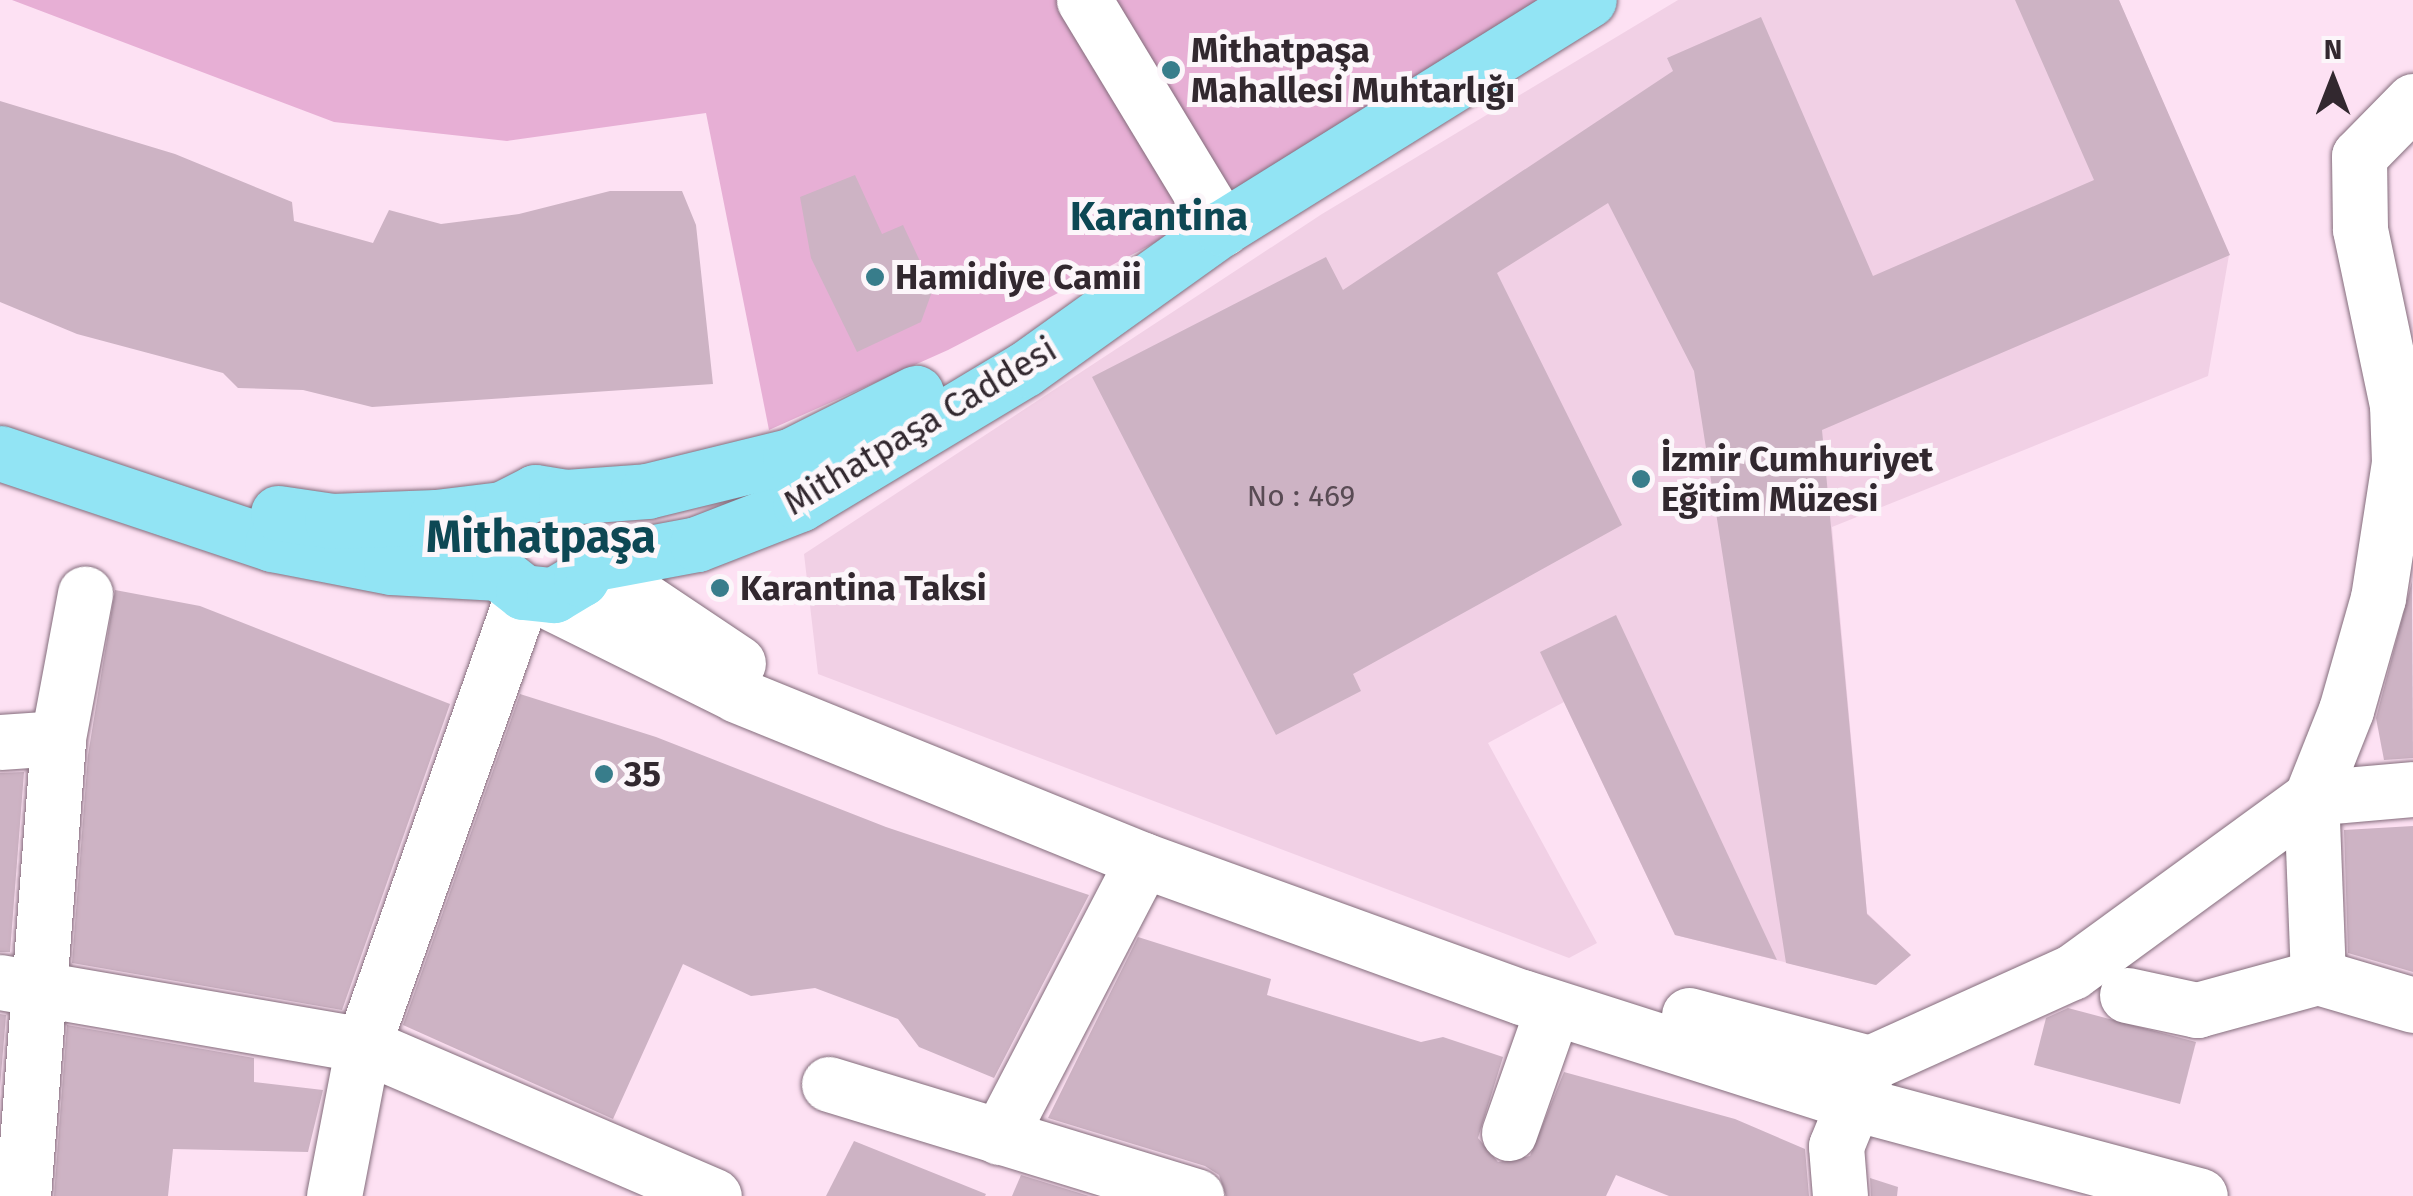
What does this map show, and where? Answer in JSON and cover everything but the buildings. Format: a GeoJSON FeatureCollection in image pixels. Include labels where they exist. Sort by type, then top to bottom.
{"type":"FeatureCollection","features":[{"type":"Feature","properties":{"kind":"main road","name":"Mithatpaşa Caddesi"},"geometry":{"type":"LineString","coordinates":[[0,445],[332,522],[502,510],[535,492],[566,497],[647,491],[818,446],[1222,228],[1589,0]]}},
{"type":"Feature","properties":{"kind":"main road","name":"Mithatpaşa Caddesi"},"geometry":{"type":"LineString","coordinates":[[0,453],[272,544],[391,568],[520,587],[568,589],[590,564],[697,544],[800,504],[1025,369],[1222,228]]}},
{"type":"Feature","properties":{"kind":"main road"},"geometry":{"type":"LineString","coordinates":[[566,497],[588,520],[590,564]]}},
{"type":"Feature","properties":{"kind":"main road"},"geometry":{"type":"LineString","coordinates":[[502,510],[489,541],[520,587]]}},
{"type":"Feature","properties":{"kind":"street"},"geometry":{"type":"LineString","coordinates":[[1084,0],[1222,228]]}},
{"type":"Feature","properties":{"kind":"street"},"geometry":{"type":"LineString","coordinates":[[2318,977],[2311,798],[2346,710],[2378,598],[2398,462],[2396,404],[2360,229],[2359,156],[2413,100]]}},
{"type":"Feature","properties":{"kind":"street"},"geometry":{"type":"LineString","coordinates":[[590,564],[748,670],[1151,834],[1564,984],[2200,1196]]}},
{"type":"Feature","properties":{"kind":"street"},"geometry":{"type":"LineString","coordinates":[[334,1196],[363,1045],[520,587],[738,695],[1142,860],[1553,1008],[1861,1085]]}},
{"type":"Feature","properties":{"kind":"street"},"geometry":{"type":"LineString","coordinates":[[23,1196],[20,986],[58,738],[85,594]]}},
{"type":"Feature","properties":{"kind":"street"},"geometry":{"type":"LineString","coordinates":[[0,742],[58,738]]}},
{"type":"Feature","properties":{"kind":"street"},"geometry":{"type":"LineString","coordinates":[[1840,1196],[1836,1146],[1861,1085],[2072,972],[2311,798],[2413,790]]}},
{"type":"Feature","properties":{"kind":"street"},"geometry":{"type":"LineString","coordinates":[[999,1137],[1142,860]]}},
{"type":"Feature","properties":{"kind":"street"},"geometry":{"type":"LineString","coordinates":[[2127,994],[2196,1010],[2318,977],[2413,1004]]}},
{"type":"Feature","properties":{"kind":"street"},"geometry":{"type":"LineString","coordinates":[[20,986],[363,1045],[714,1196]]}},
{"type":"Feature","properties":{"kind":"street"},"geometry":{"type":"LineString","coordinates":[[1509,1133],[1553,1008]]}},
{"type":"Feature","properties":{"kind":"street"},"geometry":{"type":"LineString","coordinates":[[829,1084],[1196,1196]]}},
{"type":"Feature","properties":{"kind":"shaded area"},"geometry":{"type":"Polygon","coordinates":[[[12,0],[1553,0],[1166,237],[948,350],[769,430],[706,113],[507,141],[334,122],[12,0]]]}},
{"type":"Feature","properties":{"kind":"shaded area"},"geometry":{"type":"Polygon","coordinates":[[[1678,0],[2119,0],[2229,255],[2208,376],[1832,527],[1867,913],[1911,955],[1876,985],[1675,935],[1564,702],[1488,743],[1597,943],[1569,958],[818,674],[804,554],[1322,214],[1678,0]]]}},
{"type":"Feature","properties":{"kind":"place","name":"Mithatpaşa Mahallesi Muhtarlığı"},"geometry":{"type":"Point","coordinates":[1171,70]}},
{"type":"Feature","properties":{"kind":"place","name":"Hamidiye Camii"},"geometry":{"type":"Point","coordinates":[875,277]}},
{"type":"Feature","properties":{"kind":"place","name":"İzmir Cumhuriyet Eğitim Müzesi"},"geometry":{"type":"Point","coordinates":[1641,479]}},
{"type":"Feature","properties":{"kind":"place","name":"Karantina Taksi"},"geometry":{"type":"Point","coordinates":[720,588]}},
{"type":"Feature","properties":{"kind":"place","name":"35"},"geometry":{"type":"Point","coordinates":[604,774]}},
{"type":"Feature","properties":{"kind":"district","name":"Karantina"},"geometry":{"type":"Point","coordinates":[1159,217]}},
{"type":"Feature","properties":{"kind":"district","name":"Mithatpaşa"},"geometry":{"type":"Point","coordinates":[541,538]}}]}
